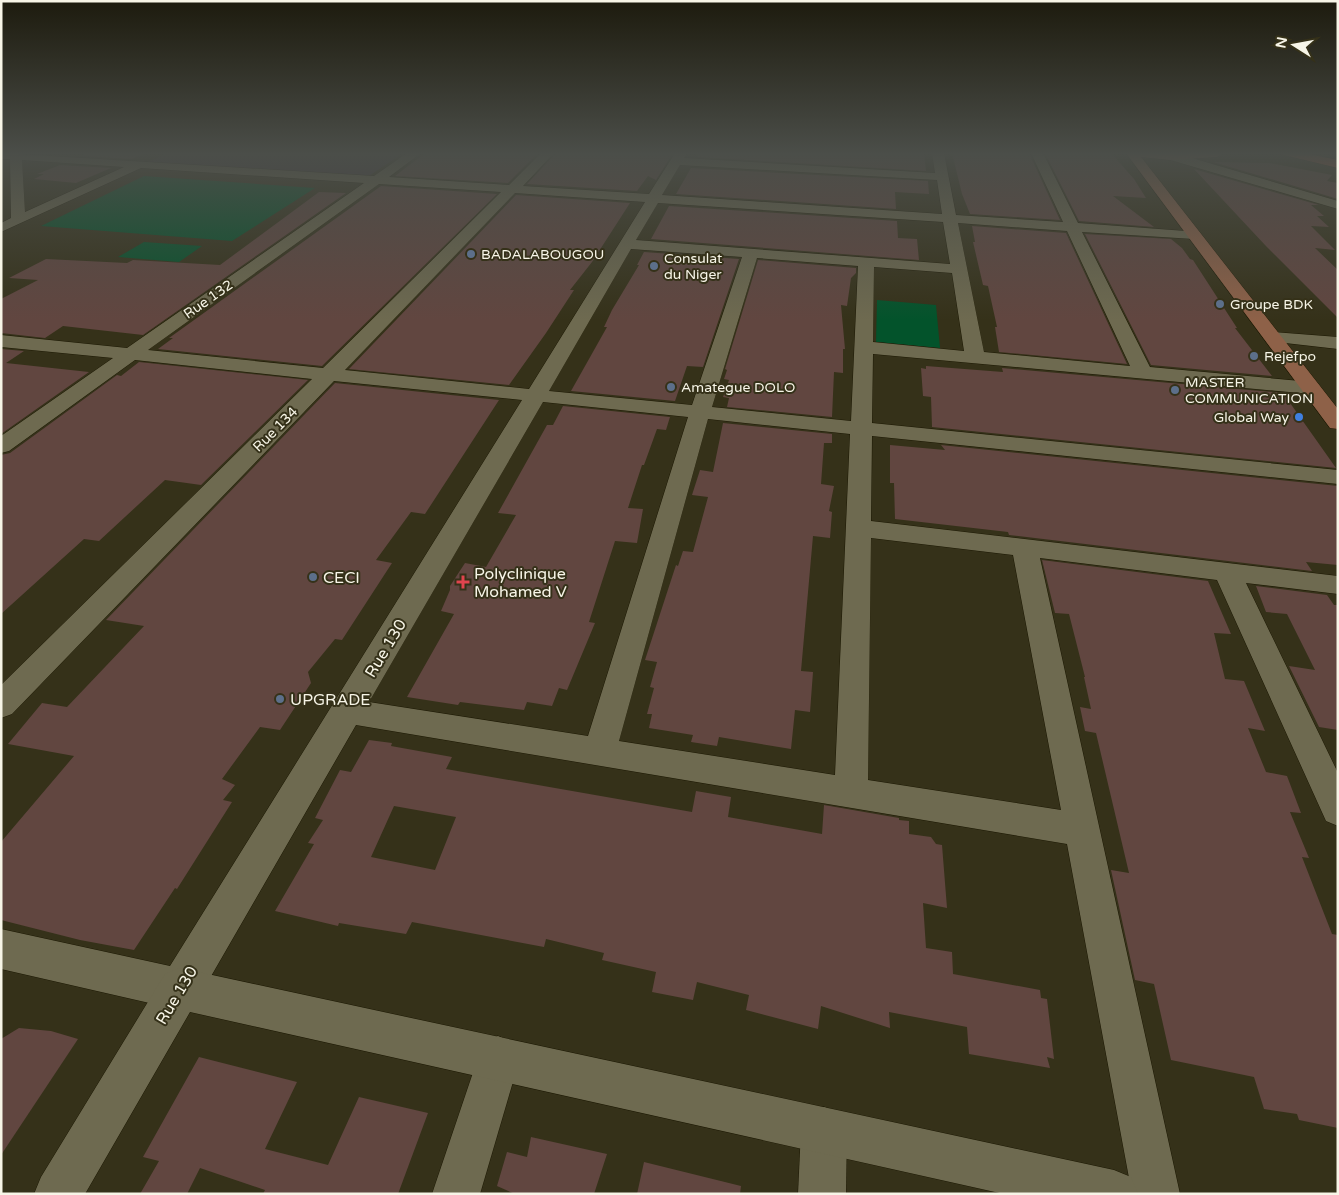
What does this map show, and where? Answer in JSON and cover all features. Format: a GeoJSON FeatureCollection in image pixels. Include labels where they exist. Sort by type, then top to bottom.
{"type":"FeatureCollection","features":[{"type":"Feature","properties":{"kind":"main road"},"geometry":{"type":"LineString","coordinates":[[1174,209],[1338,423]]}},
{"type":"Feature","properties":{"kind":"street"},"geometry":{"type":"LineString","coordinates":[[18,209],[18,220]]}},
{"type":"Feature","properties":{"kind":"street"},"geometry":{"type":"LineString","coordinates":[[1,228],[43,209]]}},
{"type":"Feature","properties":{"kind":"street","name":"Rue 132"},"geometry":{"type":"LineString","coordinates":[[1,446],[337,209]]}},
{"type":"Feature","properties":{"kind":"street","name":"Rue 134"},"geometry":{"type":"LineString","coordinates":[[1,705],[493,209]]}},
{"type":"Feature","properties":{"kind":"street","name":"Rue 130"},"geometry":{"type":"LineString","coordinates":[[58,1194],[647,209]]}},
{"type":"Feature","properties":{"kind":"street"},"geometry":{"type":"LineString","coordinates":[[798,209],[1194,235]]}},
{"type":"Feature","properties":{"kind":"street"},"geometry":{"type":"LineString","coordinates":[[948,209],[975,357]]}},
{"type":"Feature","properties":{"kind":"street"},"geometry":{"type":"LineString","coordinates":[[1064,209],[1143,372]]}},
{"type":"Feature","properties":{"kind":"street"},"geometry":{"type":"LineString","coordinates":[[1327,209],[1338,218]]}},
{"type":"Feature","properties":{"kind":"street"},"geometry":{"type":"LineString","coordinates":[[626,244],[959,269]]}},
{"type":"Feature","properties":{"kind":"street"},"geometry":{"type":"LineString","coordinates":[[598,752],[700,412],[752,254]]}},
{"type":"Feature","properties":{"kind":"street"},"geometry":{"type":"LineString","coordinates":[[851,793],[866,262]]}},
{"type":"Feature","properties":{"kind":"street"},"geometry":{"type":"LineString","coordinates":[[1273,338],[1338,343]]}},
{"type":"Feature","properties":{"kind":"street"},"geometry":{"type":"LineString","coordinates":[[1,341],[1338,477]]}},
{"type":"Feature","properties":{"kind":"street"},"geometry":{"type":"LineString","coordinates":[[863,347],[1311,388]]}},
{"type":"Feature","properties":{"kind":"street"},"geometry":{"type":"LineString","coordinates":[[858,528],[1338,585]]}},
{"type":"Feature","properties":{"kind":"street"},"geometry":{"type":"LineString","coordinates":[[1025,548],[1156,1194]]}},
{"type":"Feature","properties":{"kind":"street"},"geometry":{"type":"LineString","coordinates":[[1227,572],[1338,810]]}},
{"type":"Feature","properties":{"kind":"street"},"geometry":{"type":"LineString","coordinates":[[347,711],[1082,830]]}},
{"type":"Feature","properties":{"kind":"street"},"geometry":{"type":"LineString","coordinates":[[1,949],[1114,1194]]}},
{"type":"Feature","properties":{"kind":"street"},"geometry":{"type":"LineString","coordinates":[[456,1194],[498,1058]]}},
{"type":"Feature","properties":{"kind":"street"},"geometry":{"type":"LineString","coordinates":[[822,1194],[824,1130]]}},
{"type":"Feature","properties":{"kind":"green space"},"geometry":{"type":"Polygon","coordinates":[[[77,209],[282,209],[232,241],[41,226],[77,209]]]}},
{"type":"Feature","properties":{"kind":"green space"},"geometry":{"type":"Polygon","coordinates":[[[144,242],[202,246],[179,262],[118,257],[144,242]]]}},
{"type":"Feature","properties":{"kind":"green space"},"geometry":{"type":"Polygon","coordinates":[[[877,300],[936,305],[940,348],[876,342],[877,300]]]}},
{"type":"Feature","properties":{"kind":"building"},"geometry":{"type":"Polygon","coordinates":[[[296,209],[323,209],[143,335],[63,326],[45,338],[1,333],[1,299],[38,280],[9,278],[46,259],[127,263],[133,260],[220,265],[296,209]]]}},
{"type":"Feature","properties":{"kind":"building"},"geometry":{"type":"Polygon","coordinates":[[[349,209],[482,209],[322,366],[158,349],[173,338],[169,338],[349,209]]]}},
{"type":"Feature","properties":{"kind":"building"},"geometry":{"type":"Polygon","coordinates":[[[503,209],[626,209],[592,262],[570,290],[574,290],[546,333],[509,385],[349,369],[503,209]]]}},
{"type":"Feature","properties":{"kind":"building"},"geometry":{"type":"Polygon","coordinates":[[[667,209],[711,209],[897,221],[898,238],[917,239],[919,260],[651,239],[667,209]]]}},
{"type":"Feature","properties":{"kind":"building"},"geometry":{"type":"Polygon","coordinates":[[[968,209],[1055,209],[1060,220],[970,214],[968,209]]]}},
{"type":"Feature","properties":{"kind":"building"},"geometry":{"type":"Polygon","coordinates":[[[1073,209],[1130,209],[1154,227],[1079,221],[1073,209]]]}},
{"type":"Feature","properties":{"kind":"building"},"geometry":{"type":"Polygon","coordinates":[[[1231,209],[1315,209],[1324,216],[1317,216],[1329,227],[1311,226],[1335,250],[1315,248],[1338,270],[1338,318],[1231,209]]]}},
{"type":"Feature","properties":{"kind":"building"},"geometry":{"type":"Polygon","coordinates":[[[972,226],[1066,233],[1127,364],[999,352],[995,327],[997,327],[988,286],[983,285],[973,242],[975,242],[972,226]]]}},
{"type":"Feature","properties":{"kind":"building"},"geometry":{"type":"Polygon","coordinates":[[[1085,234],[1171,239],[1193,260],[1237,328],[1235,328],[1272,376],[1151,365],[1085,234]]]}},
{"type":"Feature","properties":{"kind":"building"},"geometry":{"type":"Polygon","coordinates":[[[644,252],[739,259],[703,367],[687,366],[675,401],[571,391],[607,327],[604,327],[612,310],[639,265],[637,265],[644,252]]]}},
{"type":"Feature","properties":{"kind":"building"},"geometry":{"type":"Polygon","coordinates":[[[758,260],[856,268],[856,273],[851,278],[847,306],[841,305],[845,349],[843,349],[843,373],[834,372],[832,417],[727,407],[729,398],[723,397],[729,380],[724,379],[727,370],[725,369],[758,260]]]}},
{"type":"Feature","properties":{"kind":"building"},"geometry":{"type":"Polygon","coordinates":[[[1,349],[24,351],[6,363],[89,372],[1,434],[1,349]]]}},
{"type":"Feature","properties":{"kind":"building"},"geometry":{"type":"Polygon","coordinates":[[[139,362],[308,380],[201,485],[165,480],[99,541],[84,539],[1,614],[1,455],[10,453],[117,375],[121,376],[139,362]]]}},
{"type":"Feature","properties":{"kind":"building"},"geometry":{"type":"Polygon","coordinates":[[[926,366],[1003,372],[1002,368],[1283,393],[1336,468],[932,427],[931,397],[923,396],[921,368],[926,369],[926,366]]]}},
{"type":"Feature","properties":{"kind":"building"},"geometry":{"type":"Polygon","coordinates":[[[335,383],[499,400],[425,514],[411,512],[376,560],[392,563],[342,640],[335,639],[308,672],[311,683],[280,730],[260,727],[222,779],[235,785],[223,800],[232,802],[177,889],[175,888],[134,950],[80,940],[1,920],[1,842],[74,756],[8,744],[42,703],[67,707],[144,626],[106,620],[335,383]]]}},
{"type":"Feature","properties":{"kind":"building"},"geometry":{"type":"Polygon","coordinates":[[[563,406],[670,417],[666,430],[657,429],[644,465],[642,465],[628,508],[643,509],[637,543],[615,541],[589,622],[595,623],[567,690],[559,688],[552,706],[527,702],[524,710],[460,702],[458,705],[407,697],[454,614],[441,611],[450,586],[465,563],[486,567],[516,515],[498,513],[547,425],[553,425],[563,406]]]}},
{"type":"Feature","properties":{"kind":"building"},"geometry":{"type":"Polygon","coordinates":[[[723,423],[832,434],[832,443],[824,443],[821,484],[834,486],[829,511],[832,512],[830,538],[813,536],[801,671],[813,672],[810,712],[795,710],[791,749],[719,737],[717,746],[691,742],[693,735],[649,728],[652,714],[647,714],[654,688],[650,687],[657,662],[645,660],[676,565],[678,566],[683,551],[693,552],[708,497],[692,495],[700,470],[713,472],[723,423]]]}},
{"type":"Feature","properties":{"kind":"building"},"geometry":{"type":"Polygon","coordinates":[[[890,445],[945,450],[941,445],[1338,486],[1338,565],[1306,562],[1312,571],[1009,535],[1008,532],[895,519],[894,483],[890,483],[890,445]]]}},
{"type":"Feature","properties":{"kind":"building"},"geometry":{"type":"Polygon","coordinates":[[[1042,560],[1208,581],[1231,634],[1214,633],[1225,679],[1244,681],[1265,731],[1248,728],[1266,772],[1287,776],[1301,813],[1290,812],[1309,858],[1302,857],[1332,934],[1338,935],[1338,1128],[1299,1120],[1297,1114],[1264,1109],[1254,1077],[1171,1060],[1154,984],[1135,980],[1111,870],[1129,873],[1096,733],[1085,731],[1080,707],[1091,709],[1069,614],[1055,613],[1042,560]]]}},
{"type":"Feature","properties":{"kind":"building"},"geometry":{"type":"Polygon","coordinates":[[[1256,586],[1327,595],[1334,605],[1338,605],[1338,730],[1319,727],[1289,666],[1315,670],[1287,614],[1266,612],[1256,586]]]}},
{"type":"Feature","properties":{"kind":"building"},"geometry":{"type":"Polygon","coordinates":[[[369,740],[392,743],[391,746],[452,757],[446,769],[692,812],[696,791],[731,797],[728,817],[822,834],[824,805],[909,821],[909,834],[931,837],[936,844],[942,845],[947,908],[923,903],[926,948],[952,952],[953,974],[1040,990],[1041,998],[1047,999],[1054,1059],[1047,1057],[1050,1068],[969,1054],[967,1027],[889,1012],[890,1028],[821,1006],[818,1029],[746,1010],[749,995],[697,982],[693,1000],[652,992],[656,972],[602,960],[604,953],[546,939],[544,947],[412,922],[406,934],[339,923],[338,926],[275,911],[314,844],[308,843],[323,820],[315,818],[340,770],[351,772],[369,740]],[[394,806],[371,857],[435,870],[456,817],[394,806]]]}},
{"type":"Feature","properties":{"kind":"building"},"geometry":{"type":"Polygon","coordinates":[[[19,1028],[51,1031],[78,1039],[1,1155],[1,1039],[19,1028]]]}},
{"type":"Feature","properties":{"kind":"building"},"geometry":{"type":"Polygon","coordinates":[[[199,1057],[297,1082],[265,1149],[328,1165],[359,1097],[428,1113],[398,1194],[263,1194],[265,1190],[200,1168],[187,1194],[140,1194],[159,1161],[143,1157],[199,1057]]]}},
{"type":"Feature","properties":{"kind":"building"},"geometry":{"type":"Polygon","coordinates":[[[531,1137],[607,1154],[594,1194],[515,1194],[497,1186],[507,1152],[527,1157],[531,1137]]]}},
{"type":"Feature","properties":{"kind":"building"},"geometry":{"type":"Polygon","coordinates":[[[644,1162],[741,1186],[740,1194],[637,1194],[644,1162]]]}},
{"type":"Feature","properties":{"kind":"place","name":"BADALABOUGOU"},"geometry":{"type":"Point","coordinates":[471,254]}},
{"type":"Feature","properties":{"kind":"place","name":"Consulat du Niger"},"geometry":{"type":"Point","coordinates":[654,266]}},
{"type":"Feature","properties":{"kind":"place","name":"Groupe BDK"},"geometry":{"type":"Point","coordinates":[1220,304]}},
{"type":"Feature","properties":{"kind":"place","name":"Rejefpo"},"geometry":{"type":"Point","coordinates":[1254,356]}},
{"type":"Feature","properties":{"kind":"place","name":"Amategue DOLO"},"geometry":{"type":"Point","coordinates":[671,387]}},
{"type":"Feature","properties":{"kind":"place","name":"MASTER COMMUNICATION"},"geometry":{"type":"Point","coordinates":[1175,390]}},
{"type":"Feature","properties":{"kind":"place","name":"Global Way"},"geometry":{"type":"Point","coordinates":[1299,417]}},
{"type":"Feature","properties":{"kind":"place","name":"CECI"},"geometry":{"type":"Point","coordinates":[313,577]}},
{"type":"Feature","properties":{"kind":"place","name":"Polyclinique Mohamed V"},"geometry":{"type":"Point","coordinates":[463,582]}},
{"type":"Feature","properties":{"kind":"place","name":"UPGRADE"},"geometry":{"type":"Point","coordinates":[280,699]}}]}
